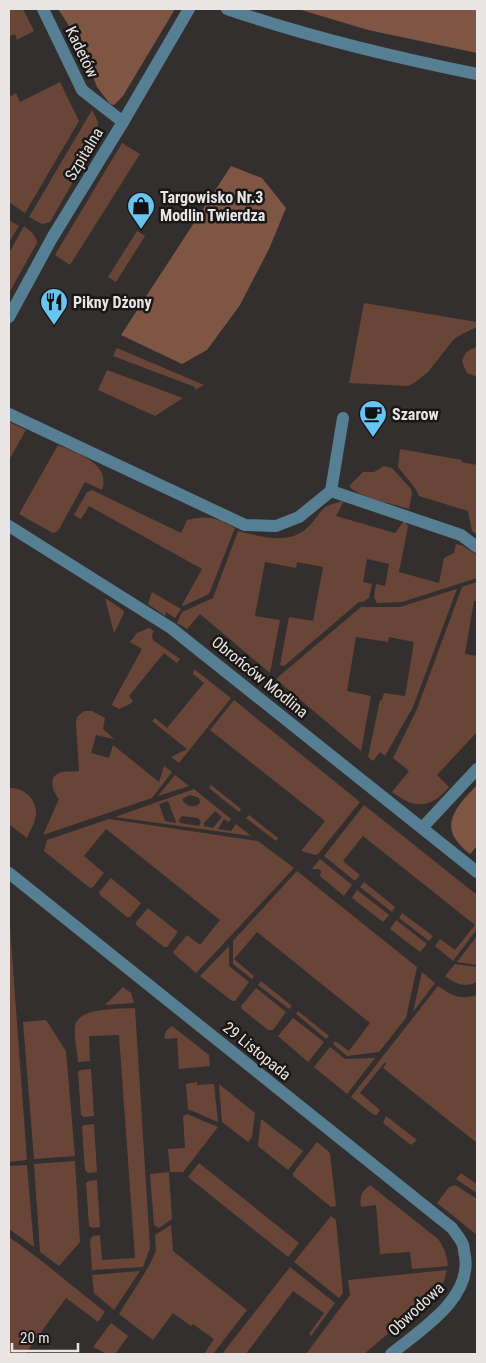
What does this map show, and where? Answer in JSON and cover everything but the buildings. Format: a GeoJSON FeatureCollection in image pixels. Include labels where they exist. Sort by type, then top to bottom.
{"type":"FeatureCollection","features":[{"type":"Feature","properties":{"kind":"street","name":"Kadetów"},"geometry":{"type":"LineString","coordinates":[[43,9],[82,90],[123,122]]}},
{"type":"Feature","properties":{"kind":"street","name":"Szpitalna"},"geometry":{"type":"LineString","coordinates":[[9,317],[52,238],[189,9]]}},
{"type":"Feature","properties":{"kind":"street"},"geometry":{"type":"LineString","coordinates":[[227,9],[273,25],[341,44],[411,61],[477,74]]}},
{"type":"Feature","properties":{"kind":"street"},"geometry":{"type":"LineString","coordinates":[[9,414],[245,525],[276,526],[299,517],[331,491],[343,418]]}},
{"type":"Feature","properties":{"kind":"street"},"geometry":{"type":"LineString","coordinates":[[331,491],[462,535],[477,548]]}},
{"type":"Feature","properties":{"kind":"street","name":"Obrońców Modlina"},"geometry":{"type":"LineString","coordinates":[[9,526],[171,628],[477,872]]}},
{"type":"Feature","properties":{"kind":"street"},"geometry":{"type":"LineString","coordinates":[[422,828],[477,768]]}},
{"type":"Feature","properties":{"kind":"street","name":"29 Listopada"},"geometry":{"type":"LineString","coordinates":[[9,873],[452,1228],[463,1245],[472,1266]]}},
{"type":"Feature","properties":{"kind":"street","name":"Obwodowa"},"geometry":{"type":"LineString","coordinates":[[391,1354],[455,1298],[472,1266]]}},
{"type":"Feature","properties":{"kind":"shaded area"},"geometry":{"type":"Polygon","coordinates":[[[9,9],[23,9],[34,31],[17,40],[15,34],[10,36],[9,9]]]}},
{"type":"Feature","properties":{"kind":"shaded area"},"geometry":{"type":"Polygon","coordinates":[[[58,9],[175,9],[123,96],[114,105],[110,104],[97,87],[79,41],[58,9]]]}},
{"type":"Feature","properties":{"kind":"shaded area"},"geometry":{"type":"Polygon","coordinates":[[[298,9],[477,9],[477,53],[368,30],[298,9]]]}},
{"type":"Feature","properties":{"kind":"shaded area"},"geometry":{"type":"Polygon","coordinates":[[[60,82],[79,121],[25,213],[9,202],[9,97],[16,93],[20,102],[60,82]]]}},
{"type":"Feature","properties":{"kind":"shaded area"},"geometry":{"type":"Polygon","coordinates":[[[92,110],[98,122],[96,142],[50,222],[42,224],[29,217],[92,110]]]}},
{"type":"Feature","properties":{"kind":"shaded area"},"geometry":{"type":"Polygon","coordinates":[[[122,143],[140,154],[70,265],[55,255],[122,143]]]}},
{"type":"Feature","properties":{"kind":"shaded area"},"geometry":{"type":"Polygon","coordinates":[[[231,166],[262,178],[286,208],[269,249],[240,305],[207,350],[182,364],[121,335],[231,166]]]}},
{"type":"Feature","properties":{"kind":"shaded area"},"geometry":{"type":"Polygon","coordinates":[[[9,220],[19,226],[9,242],[9,220]]]}},
{"type":"Feature","properties":{"kind":"shaded area"},"geometry":{"type":"Polygon","coordinates":[[[24,226],[31,232],[37,243],[9,293],[9,253],[24,226]]]}},
{"type":"Feature","properties":{"kind":"shaded area"},"geometry":{"type":"Polygon","coordinates":[[[137,231],[145,236],[116,282],[108,277],[137,231]]]}},
{"type":"Feature","properties":{"kind":"shaded area"},"geometry":{"type":"Polygon","coordinates":[[[364,303],[477,322],[477,327],[454,339],[428,372],[408,386],[349,383],[364,303]]]}},
{"type":"Feature","properties":{"kind":"shaded area"},"geometry":{"type":"Polygon","coordinates":[[[477,347],[477,377],[467,373],[462,362],[467,352],[477,347]]]}},
{"type":"Feature","properties":{"kind":"shaded area"},"geometry":{"type":"Polygon","coordinates":[[[117,348],[204,385],[195,390],[195,387],[113,356],[117,348]]]}},
{"type":"Feature","properties":{"kind":"shaded area"},"geometry":{"type":"Polygon","coordinates":[[[107,370],[183,398],[155,416],[98,390],[107,370]]]}},
{"type":"Feature","properties":{"kind":"shaded area"},"geometry":{"type":"Polygon","coordinates":[[[9,422],[26,430],[9,460],[9,422]]]}},
{"type":"Feature","properties":{"kind":"shaded area"},"geometry":{"type":"Polygon","coordinates":[[[58,445],[91,461],[102,473],[104,481],[102,490],[85,482],[58,531],[53,533],[19,514],[58,445]]]}},
{"type":"Feature","properties":{"kind":"shaded area"},"geometry":{"type":"Polygon","coordinates":[[[400,449],[462,460],[461,462],[477,465],[477,535],[472,531],[468,511],[419,496],[398,467],[400,449]]]}},
{"type":"Feature","properties":{"kind":"shaded area"},"geometry":{"type":"Polygon","coordinates":[[[384,466],[392,468],[411,489],[409,509],[361,494],[349,486],[363,472],[374,472],[384,466]]]}},
{"type":"Feature","properties":{"kind":"shaded area"},"geometry":{"type":"Polygon","coordinates":[[[92,490],[181,533],[187,520],[202,518],[217,520],[235,528],[209,594],[183,606],[202,569],[89,506],[81,519],[74,515],[87,492],[92,490]]]}},
{"type":"Feature","properties":{"kind":"shaded area"},"geometry":{"type":"Polygon","coordinates":[[[344,501],[336,516],[395,533],[404,521],[408,526],[399,572],[439,583],[444,558],[454,553],[456,544],[477,555],[477,578],[402,602],[377,603],[374,597],[376,584],[385,586],[389,564],[367,559],[363,582],[372,584],[369,598],[359,602],[284,666],[280,665],[289,617],[313,621],[323,567],[297,562],[296,568],[265,562],[255,616],[280,620],[270,673],[200,614],[187,629],[177,623],[182,612],[213,598],[238,531],[274,538],[292,536],[301,533],[308,527],[325,507],[344,501]]]}},
{"type":"Feature","properties":{"kind":"shaded area"},"geometry":{"type":"Polygon","coordinates":[[[477,582],[477,601],[474,601],[465,654],[477,656],[477,732],[437,775],[449,787],[429,803],[415,804],[400,798],[392,792],[409,771],[393,758],[417,709],[462,587],[477,582]]]}},
{"type":"Feature","properties":{"kind":"shaded area"},"geometry":{"type":"Polygon","coordinates":[[[457,589],[413,707],[385,756],[380,752],[373,761],[368,757],[380,700],[382,700],[384,693],[405,696],[414,642],[389,637],[388,642],[356,637],[347,691],[371,696],[361,751],[277,680],[277,678],[361,607],[400,607],[457,589]]]}},
{"type":"Feature","properties":{"kind":"shaded area"},"geometry":{"type":"Polygon","coordinates":[[[152,592],[181,609],[175,618],[166,612],[165,616],[148,604],[152,592]]]}},
{"type":"Feature","properties":{"kind":"shaded area"},"geometry":{"type":"Polygon","coordinates":[[[105,598],[123,610],[124,613],[114,633],[105,598]]]}},
{"type":"Feature","properties":{"kind":"shaded area"},"geometry":{"type":"Polygon","coordinates":[[[149,628],[154,631],[152,634],[153,640],[180,659],[177,663],[164,653],[129,696],[133,701],[119,709],[112,705],[113,702],[142,649],[130,642],[137,633],[149,628]]]}},
{"type":"Feature","properties":{"kind":"shaded area"},"geometry":{"type":"Polygon","coordinates":[[[194,669],[231,698],[179,763],[171,757],[187,749],[152,721],[155,718],[167,728],[204,683],[193,674],[194,669]]]}},
{"type":"Feature","properties":{"kind":"shaded area"},"geometry":{"type":"Polygon","coordinates":[[[234,700],[360,802],[318,854],[315,855],[301,851],[325,821],[210,730],[234,700]]]}},
{"type":"Feature","properties":{"kind":"shaded area"},"geometry":{"type":"Polygon","coordinates":[[[84,711],[92,711],[105,718],[103,729],[114,739],[96,735],[91,753],[109,758],[113,745],[159,782],[164,766],[172,772],[152,798],[43,835],[59,799],[54,792],[52,784],[54,777],[62,772],[79,771],[76,722],[77,717],[84,711]]]}},
{"type":"Feature","properties":{"kind":"shaded area"},"geometry":{"type":"Polygon","coordinates":[[[175,775],[189,786],[158,796],[175,775]]]}},
{"type":"Feature","properties":{"kind":"shaded area"},"geometry":{"type":"Polygon","coordinates":[[[211,785],[241,809],[239,812],[209,788],[211,785]]]}},
{"type":"Feature","properties":{"kind":"shaded area"},"geometry":{"type":"Polygon","coordinates":[[[477,785],[477,846],[470,854],[460,845],[451,827],[452,819],[461,802],[477,785]]]}},
{"type":"Feature","properties":{"kind":"shaded area"},"geometry":{"type":"Polygon","coordinates":[[[9,788],[15,788],[29,795],[36,809],[34,824],[27,838],[9,824],[9,788]]]}},
{"type":"Feature","properties":{"kind":"shaded area"},"geometry":{"type":"Polygon","coordinates":[[[194,789],[231,819],[229,822],[224,819],[218,829],[231,831],[236,824],[251,836],[115,817],[194,789]],[[190,795],[182,799],[190,806],[200,803],[199,798],[190,795]],[[168,801],[159,804],[165,821],[176,823],[168,801]],[[215,811],[204,823],[204,826],[213,828],[222,817],[215,811]],[[182,816],[179,820],[180,823],[199,826],[201,822],[198,818],[182,816]]]}},
{"type":"Feature","properties":{"kind":"shaded area"},"geometry":{"type":"Polygon","coordinates":[[[364,805],[477,895],[477,929],[453,961],[435,946],[440,939],[455,950],[475,925],[363,836],[343,861],[360,875],[355,881],[324,856],[364,805]]]}},
{"type":"Feature","properties":{"kind":"shaded area"},"geometry":{"type":"Polygon","coordinates":[[[249,815],[278,838],[276,841],[246,818],[249,815]]]}},
{"type":"Feature","properties":{"kind":"shaded area"},"geometry":{"type":"Polygon","coordinates":[[[109,819],[258,841],[294,868],[196,973],[173,952],[187,935],[200,945],[220,920],[106,829],[84,856],[104,873],[93,887],[90,888],[44,851],[47,840],[109,819]]]}},
{"type":"Feature","properties":{"kind":"shaded area"},"geometry":{"type":"Polygon","coordinates":[[[320,859],[352,885],[344,896],[320,876],[321,871],[319,869],[312,869],[320,859]]]}},
{"type":"Feature","properties":{"kind":"shaded area"},"geometry":{"type":"Polygon","coordinates":[[[297,871],[417,967],[406,1018],[379,1052],[347,1056],[333,1044],[335,1041],[349,1051],[370,1023],[257,932],[234,959],[254,976],[252,979],[233,964],[233,941],[297,871]]]}},
{"type":"Feature","properties":{"kind":"shaded area"},"geometry":{"type":"Polygon","coordinates":[[[111,878],[141,903],[130,917],[127,917],[100,895],[99,892],[111,878]]]}},
{"type":"Feature","properties":{"kind":"shaded area"},"geometry":{"type":"Polygon","coordinates":[[[364,882],[395,907],[392,912],[360,887],[364,882]]]}},
{"type":"Feature","properties":{"kind":"shaded area"},"geometry":{"type":"Polygon","coordinates":[[[357,890],[389,915],[383,922],[352,898],[357,890]]]}},
{"type":"Feature","properties":{"kind":"shaded area"},"geometry":{"type":"Polygon","coordinates":[[[148,908],[178,932],[167,947],[164,947],[136,925],[136,922],[148,908]]]}},
{"type":"Feature","properties":{"kind":"shaded area"},"geometry":{"type":"Polygon","coordinates":[[[9,913],[27,1160],[9,1162],[9,913]]]}},
{"type":"Feature","properties":{"kind":"shaded area"},"geometry":{"type":"Polygon","coordinates":[[[402,913],[433,936],[429,941],[399,918],[402,913]]]}},
{"type":"Feature","properties":{"kind":"shaded area"},"geometry":{"type":"Polygon","coordinates":[[[396,920],[427,944],[420,952],[390,929],[396,920]]]}},
{"type":"Feature","properties":{"kind":"shaded area"},"geometry":{"type":"Polygon","coordinates":[[[477,936],[477,965],[457,962],[477,936]]]}},
{"type":"Feature","properties":{"kind":"shaded area"},"geometry":{"type":"Polygon","coordinates":[[[229,946],[229,966],[249,982],[235,1001],[232,1001],[200,976],[229,946]]]}},
{"type":"Feature","properties":{"kind":"shaded area"},"geometry":{"type":"Polygon","coordinates":[[[455,964],[477,967],[477,982],[468,985],[460,984],[445,976],[455,964]]]}},
{"type":"Feature","properties":{"kind":"shaded area"},"geometry":{"type":"Polygon","coordinates":[[[422,972],[435,983],[413,1012],[422,972]]]}},
{"type":"Feature","properties":{"kind":"shaded area"},"geometry":{"type":"Polygon","coordinates":[[[261,981],[292,1006],[289,1009],[258,985],[261,981]]]}},
{"type":"Feature","properties":{"kind":"shaded area"},"geometry":{"type":"Polygon","coordinates":[[[438,986],[456,996],[477,995],[477,1143],[383,1068],[386,1064],[385,1062],[360,1093],[380,1110],[377,1115],[374,1115],[351,1097],[438,986]]]}},
{"type":"Feature","properties":{"kind":"shaded area"},"geometry":{"type":"Polygon","coordinates":[[[123,987],[131,993],[134,1003],[105,1005],[123,987]]]}},
{"type":"Feature","properties":{"kind":"shaded area"},"geometry":{"type":"Polygon","coordinates":[[[256,988],[286,1012],[273,1030],[268,1030],[242,1009],[241,1006],[256,988]]]}},
{"type":"Feature","properties":{"kind":"shaded area"},"geometry":{"type":"Polygon","coordinates":[[[135,1008],[150,1248],[143,1267],[92,1270],[90,1240],[93,1236],[100,1235],[102,1260],[135,1258],[119,1035],[89,1036],[90,1061],[78,1062],[75,1026],[78,1020],[91,1012],[135,1008]]]}},
{"type":"Feature","properties":{"kind":"shaded area"},"geometry":{"type":"Polygon","coordinates":[[[298,1011],[329,1036],[326,1039],[296,1014],[298,1011]]]}},
{"type":"Feature","properties":{"kind":"shaded area"},"geometry":{"type":"Polygon","coordinates":[[[293,1018],[324,1042],[308,1062],[278,1036],[293,1018]]]}},
{"type":"Feature","properties":{"kind":"shaded area"},"geometry":{"type":"Polygon","coordinates":[[[46,1020],[66,1051],[75,1156],[34,1159],[23,1022],[46,1020]]]}},
{"type":"Feature","properties":{"kind":"shaded area"},"geometry":{"type":"Polygon","coordinates":[[[172,1026],[209,1055],[210,1066],[179,1069],[177,1038],[166,1039],[164,1037],[166,1031],[172,1026]]]}},
{"type":"Feature","properties":{"kind":"shaded area"},"geometry":{"type":"Polygon","coordinates":[[[330,1047],[345,1059],[375,1058],[347,1094],[314,1067],[330,1047]]]}},
{"type":"Feature","properties":{"kind":"shaded area"},"geometry":{"type":"Polygon","coordinates":[[[91,1069],[94,1116],[84,1117],[81,1115],[78,1072],[91,1069]]]}},
{"type":"Feature","properties":{"kind":"shaded area"},"geometry":{"type":"Polygon","coordinates":[[[197,1082],[197,1085],[214,1084],[218,1122],[188,1109],[186,1084],[197,1082]]]}},
{"type":"Feature","properties":{"kind":"shaded area"},"geometry":{"type":"Polygon","coordinates":[[[219,1084],[255,1113],[252,1137],[248,1142],[222,1122],[219,1084]]]}},
{"type":"Feature","properties":{"kind":"shaded area"},"geometry":{"type":"Polygon","coordinates":[[[187,1114],[218,1127],[183,1172],[170,1172],[168,1149],[185,1148],[183,1116],[187,1114]]]}},
{"type":"Feature","properties":{"kind":"shaded area"},"geometry":{"type":"Polygon","coordinates":[[[386,1116],[417,1140],[411,1145],[383,1123],[386,1116]]]}},
{"type":"Feature","properties":{"kind":"shaded area"},"geometry":{"type":"Polygon","coordinates":[[[261,1119],[303,1151],[288,1170],[258,1146],[261,1119]]]}},
{"type":"Feature","properties":{"kind":"shaded area"},"geometry":{"type":"Polygon","coordinates":[[[94,1124],[97,1172],[88,1173],[85,1170],[82,1127],[94,1124]]]}},
{"type":"Feature","properties":{"kind":"shaded area"},"geometry":{"type":"Polygon","coordinates":[[[317,1142],[330,1154],[336,1206],[331,1207],[293,1176],[293,1173],[317,1142]]]}},
{"type":"Feature","properties":{"kind":"shaded area"},"geometry":{"type":"Polygon","coordinates":[[[75,1161],[80,1242],[59,1266],[40,1252],[34,1164],[75,1161]]]}},
{"type":"Feature","properties":{"kind":"shaded area"},"geometry":{"type":"Polygon","coordinates":[[[199,1163],[299,1243],[288,1257],[188,1177],[199,1163]]]}},
{"type":"Feature","properties":{"kind":"shaded area"},"geometry":{"type":"Polygon","coordinates":[[[27,1165],[34,1247],[9,1229],[9,1166],[27,1165]]]}},
{"type":"Feature","properties":{"kind":"shaded area"},"geometry":{"type":"Polygon","coordinates":[[[169,1172],[172,1219],[159,1228],[154,1225],[150,1174],[169,1172]]]}},
{"type":"Feature","properties":{"kind":"shaded area"},"geometry":{"type":"Polygon","coordinates":[[[461,1173],[475,1183],[477,1181],[477,1193],[456,1179],[461,1173]]]}},
{"type":"Feature","properties":{"kind":"shaded area"},"geometry":{"type":"Polygon","coordinates":[[[97,1180],[100,1227],[93,1228],[89,1226],[86,1183],[97,1180]]]}},
{"type":"Feature","properties":{"kind":"shaded area"},"geometry":{"type":"Polygon","coordinates":[[[370,1185],[438,1239],[445,1251],[448,1266],[412,1269],[410,1252],[380,1254],[376,1205],[361,1207],[360,1200],[362,1194],[370,1185]]]}},
{"type":"Feature","properties":{"kind":"shaded area"},"geometry":{"type":"Polygon","coordinates":[[[455,1185],[477,1199],[477,1235],[437,1203],[449,1187],[455,1185]]]}},
{"type":"Feature","properties":{"kind":"shaded area"},"geometry":{"type":"Polygon","coordinates":[[[331,1216],[336,1220],[343,1293],[339,1298],[294,1262],[331,1216]]]}},
{"type":"Feature","properties":{"kind":"shaded area"},"geometry":{"type":"Polygon","coordinates":[[[171,1225],[173,1251],[247,1310],[213,1354],[204,1354],[214,1339],[173,1313],[153,1340],[119,1314],[149,1266],[156,1251],[155,1235],[171,1225]]]}},
{"type":"Feature","properties":{"kind":"shaded area"},"geometry":{"type":"Polygon","coordinates":[[[9,1237],[105,1312],[98,1322],[66,1298],[25,1354],[9,1354],[9,1237]]]}},
{"type":"Feature","properties":{"kind":"shaded area"},"geometry":{"type":"Polygon","coordinates":[[[290,1267],[335,1303],[311,1336],[309,1334],[324,1313],[293,1291],[246,1354],[222,1354],[290,1267]]]}},
{"type":"Feature","properties":{"kind":"shaded area"},"geometry":{"type":"Polygon","coordinates":[[[447,1270],[444,1281],[436,1293],[364,1354],[306,1354],[350,1295],[348,1280],[447,1270]]]}},
{"type":"Feature","properties":{"kind":"shaded area"},"geometry":{"type":"Polygon","coordinates":[[[140,1271],[114,1310],[94,1293],[92,1275],[140,1271]]]}},
{"type":"Feature","properties":{"kind":"shaded area"},"geometry":{"type":"Polygon","coordinates":[[[111,1323],[128,1336],[115,1354],[107,1354],[93,1347],[111,1323]]]}},
{"type":"Feature","properties":{"kind":"place","name":"Targowisko Nr.3 Modlin Twierdza"},"geometry":{"type":"Point","coordinates":[141,230]}},
{"type":"Feature","properties":{"kind":"place","name":"Pikny Dżony"},"geometry":{"type":"Point","coordinates":[54,326]}},
{"type":"Feature","properties":{"kind":"place","name":"Szarow"},"geometry":{"type":"Point","coordinates":[373,438]}}]}
